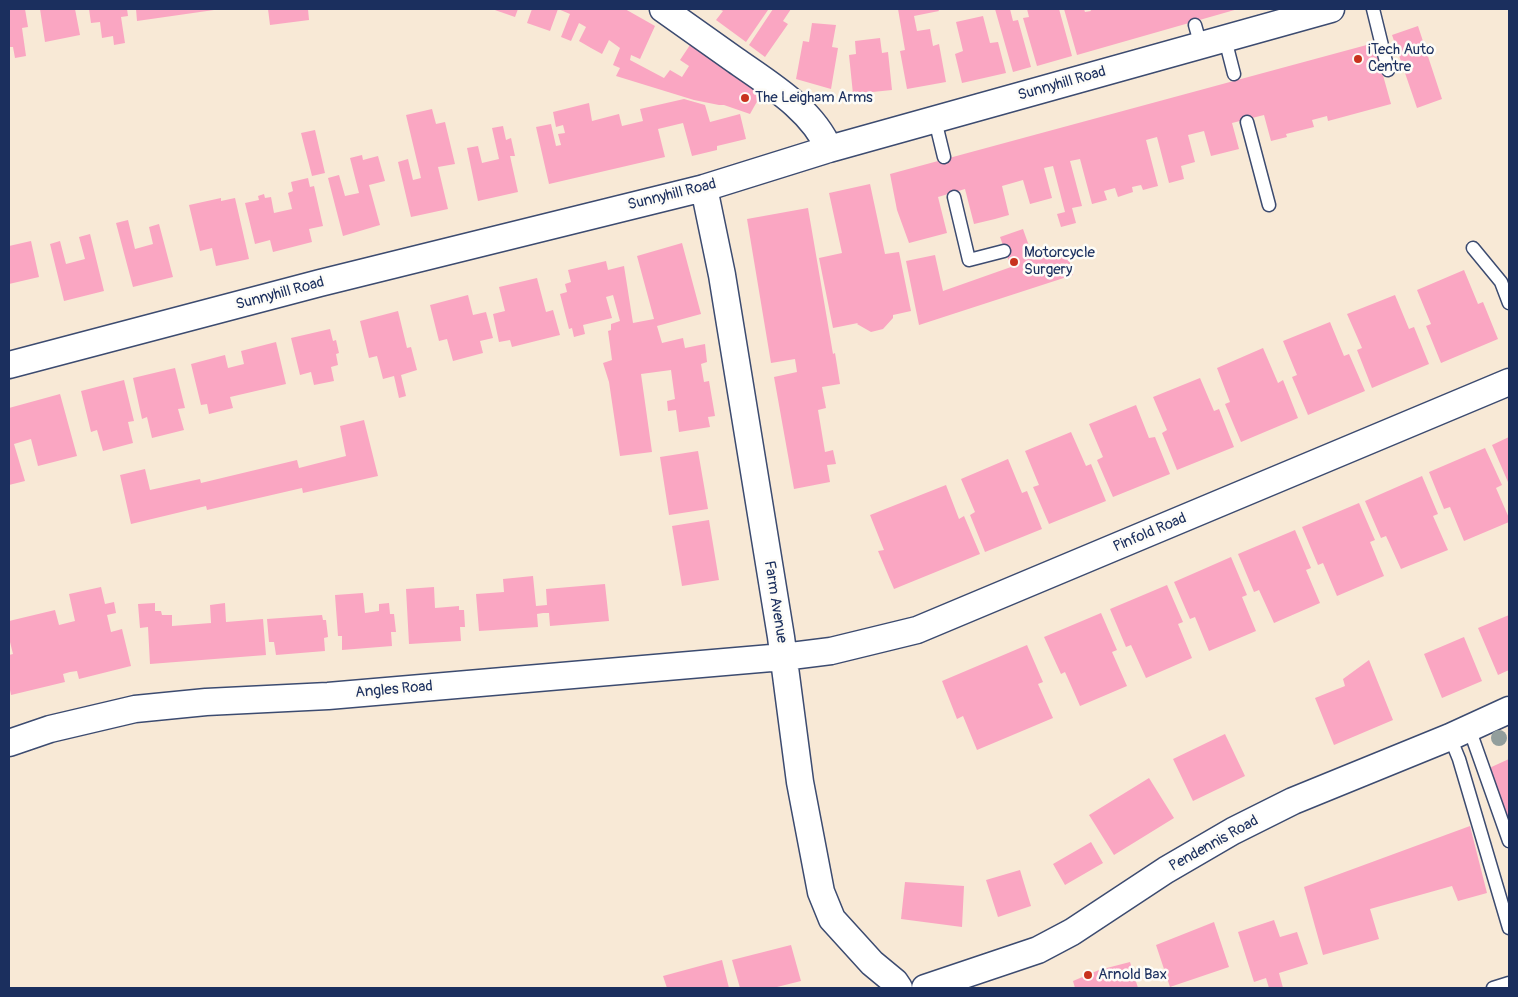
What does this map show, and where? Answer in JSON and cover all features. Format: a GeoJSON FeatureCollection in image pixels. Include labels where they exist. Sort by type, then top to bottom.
{"type":"FeatureCollection","features":[{"type":"Feature","properties":{"kind":"street"},"geometry":{"type":"LineString","coordinates":[[663,9],[762,79],[801,110],[824,136],[829,149]]}},
{"type":"Feature","properties":{"kind":"street","name":"Sunnyhill Road"},"geometry":{"type":"LineString","coordinates":[[9,365],[320,284],[704,188],[829,149],[935,120],[1207,36],[1330,9]]}},
{"type":"Feature","properties":{"kind":"street","name":"Farm Avenue"},"geometry":{"type":"LineString","coordinates":[[704,188],[722,275],[783,657],[800,782],[821,892],[832,919],[872,963],[895,982],[899,988]]}},
{"type":"Feature","properties":{"kind":"street","name":"Pinfold Road"},"geometry":{"type":"LineString","coordinates":[[783,657],[831,651],[917,630],[1509,382]]}},
{"type":"Feature","properties":{"kind":"street","name":"Angles Road"},"geometry":{"type":"LineString","coordinates":[[9,743],[50,729],[135,709],[206,702],[328,696],[783,657]]}},
{"type":"Feature","properties":{"kind":"street","name":"Pendennis Road"},"geometry":{"type":"LineString","coordinates":[[925,988],[1038,950],[1072,932],[1166,870],[1233,831],[1293,801],[1509,710]]}},
{"type":"Feature","properties":{"kind":"lane"},"geometry":{"type":"LineString","coordinates":[[1373,9],[1388,70]]}},
{"type":"Feature","properties":{"kind":"lane"},"geometry":{"type":"LineString","coordinates":[[1207,36],[1234,74]]}},
{"type":"Feature","properties":{"kind":"lane"},"geometry":{"type":"LineString","coordinates":[[935,120],[944,157]]}},
{"type":"Feature","properties":{"kind":"lane"},"geometry":{"type":"LineString","coordinates":[[1247,122],[1269,205]]}},
{"type":"Feature","properties":{"kind":"lane"},"geometry":{"type":"LineString","coordinates":[[954,197],[969,260],[1004,250]]}},
{"type":"Feature","properties":{"kind":"lane"},"geometry":{"type":"LineString","coordinates":[[1473,248],[1500,282],[1509,303]]}},
{"type":"Feature","properties":{"kind":"lane"},"geometry":{"type":"LineString","coordinates":[[1459,732],[1509,841]]}},
{"type":"Feature","properties":{"kind":"lane"},"geometry":{"type":"LineString","coordinates":[[1459,732],[1459,759],[1509,928]]}},
{"type":"Feature","properties":{"kind":"lane"},"geometry":{"type":"LineString","coordinates":[[1492,988],[1509,983]]}},
{"type":"Feature","properties":{"kind":"building"},"geometry":{"type":"Polygon","coordinates":[[[9,9],[25,9],[28,27],[22,28],[26,56],[15,58],[13,47],[9,47],[9,9]]]}},
{"type":"Feature","properties":{"kind":"building"},"geometry":{"type":"Polygon","coordinates":[[[40,9],[75,9],[80,35],[45,42],[40,9]]]}},
{"type":"Feature","properties":{"kind":"building"},"geometry":{"type":"Polygon","coordinates":[[[89,9],[127,9],[128,16],[121,17],[125,43],[114,45],[113,36],[102,38],[100,22],[91,23],[89,9]]]}},
{"type":"Feature","properties":{"kind":"building"},"geometry":{"type":"Polygon","coordinates":[[[136,9],[214,9],[214,10],[137,21],[136,9]]]}},
{"type":"Feature","properties":{"kind":"building"},"geometry":{"type":"Polygon","coordinates":[[[268,9],[308,9],[309,20],[270,25],[268,9]]]}},
{"type":"Feature","properties":{"kind":"building"},"geometry":{"type":"Polygon","coordinates":[[[492,9],[518,9],[515,17],[492,9]]]}},
{"type":"Feature","properties":{"kind":"building"},"geometry":{"type":"Polygon","coordinates":[[[532,9],[558,9],[550,31],[527,23],[532,9]]]}},
{"type":"Feature","properties":{"kind":"building"},"geometry":{"type":"Polygon","coordinates":[[[558,9],[625,9],[655,26],[640,59],[631,55],[630,60],[664,78],[670,70],[682,77],[689,66],[680,60],[690,45],[758,91],[759,98],[750,114],[724,105],[694,100],[616,76],[620,68],[613,65],[620,48],[609,40],[602,54],[579,41],[586,27],[579,23],[571,41],[561,37],[570,14],[558,9]]]}},
{"type":"Feature","properties":{"kind":"building"},"geometry":{"type":"Polygon","coordinates":[[[719,9],[768,10],[746,42],[716,20],[723,11],[719,9]]]}},
{"type":"Feature","properties":{"kind":"building"},"geometry":{"type":"Polygon","coordinates":[[[773,9],[791,9],[783,21],[788,24],[765,57],[749,45],[773,9]]]}},
{"type":"Feature","properties":{"kind":"building"},"geometry":{"type":"Polygon","coordinates":[[[898,9],[938,9],[939,11],[914,16],[917,31],[930,29],[933,46],[939,44],[946,82],[907,89],[900,51],[905,50],[898,9]]]}},
{"type":"Feature","properties":{"kind":"building"},"geometry":{"type":"Polygon","coordinates":[[[995,9],[1010,9],[1013,21],[1018,20],[1031,67],[1013,72],[995,9]]]}},
{"type":"Feature","properties":{"kind":"building"},"geometry":{"type":"Polygon","coordinates":[[[1027,9],[1059,9],[1072,56],[1037,66],[1023,18],[1029,17],[1027,9]]]}},
{"type":"Feature","properties":{"kind":"building"},"geometry":{"type":"Polygon","coordinates":[[[1064,9],[1084,9],[1085,12],[1091,11],[1090,9],[1238,9],[1077,55],[1064,9]]]}},
{"type":"Feature","properties":{"kind":"building"},"geometry":{"type":"Polygon","coordinates":[[[983,16],[990,43],[998,42],[1006,73],[962,83],[955,54],[963,51],[956,22],[983,16]]]}},
{"type":"Feature","properties":{"kind":"building"},"geometry":{"type":"Polygon","coordinates":[[[812,23],[836,25],[832,47],[838,48],[831,89],[796,79],[803,41],[809,42],[812,23]]]}},
{"type":"Feature","properties":{"kind":"building"},"geometry":{"type":"Polygon","coordinates":[[[1418,26],[1442,99],[1417,108],[1392,35],[1418,26]]]}},
{"type":"Feature","properties":{"kind":"building"},"geometry":{"type":"Polygon","coordinates":[[[880,38],[882,53],[888,52],[892,90],[853,94],[849,55],[856,54],[855,41],[880,38]]]}},
{"type":"Feature","properties":{"kind":"building"},"geometry":{"type":"Polygon","coordinates":[[[1374,43],[1391,104],[1328,121],[1327,116],[1312,120],[1314,127],[1286,134],[1287,137],[1271,141],[1264,115],[1232,123],[1239,149],[1211,156],[1204,131],[1188,135],[1195,162],[1181,166],[1184,179],[1169,183],[1157,137],[1146,140],[1158,186],[1143,190],[1141,185],[1132,187],[1133,192],[1118,197],[1115,188],[1104,191],[1107,200],[1092,204],[1080,159],[1070,161],[1082,206],[1072,208],[1076,223],[1061,227],[1057,214],[1065,212],[1053,166],[1044,168],[1052,198],[1030,204],[1023,180],[1002,186],[1009,215],[995,219],[974,224],[965,189],[938,197],[947,233],[909,243],[897,210],[890,174],[1374,43]]]}},
{"type":"Feature","properties":{"kind":"building"},"geometry":{"type":"Polygon","coordinates":[[[684,99],[705,105],[710,122],[740,114],[746,139],[717,146],[717,150],[692,156],[683,123],[658,129],[665,157],[549,184],[536,127],[551,124],[556,146],[561,145],[558,134],[565,133],[563,125],[556,127],[553,112],[589,103],[592,121],[619,114],[622,126],[643,121],[640,109],[684,99]]]}},
{"type":"Feature","properties":{"kind":"building"},"geometry":{"type":"Polygon","coordinates":[[[432,109],[436,124],[445,122],[455,164],[438,167],[448,209],[411,217],[398,162],[408,159],[413,180],[421,178],[406,115],[432,109]]]}},
{"type":"Feature","properties":{"kind":"building"},"geometry":{"type":"Polygon","coordinates":[[[503,126],[506,140],[511,138],[515,156],[510,156],[518,192],[478,201],[467,148],[478,146],[482,163],[499,159],[492,128],[503,126]]]}},
{"type":"Feature","properties":{"kind":"building"},"geometry":{"type":"Polygon","coordinates":[[[315,130],[325,173],[312,176],[301,133],[315,130]]]}},
{"type":"Feature","properties":{"kind":"building"},"geometry":{"type":"Polygon","coordinates":[[[362,155],[363,160],[378,156],[385,181],[369,185],[380,225],[343,236],[328,178],[339,175],[345,196],[359,193],[350,158],[362,155]]]}},
{"type":"Feature","properties":{"kind":"building"},"geometry":{"type":"Polygon","coordinates":[[[308,178],[310,187],[314,186],[323,226],[309,229],[312,242],[273,252],[270,240],[255,244],[245,203],[259,200],[258,196],[264,194],[265,198],[271,197],[274,213],[292,209],[288,193],[293,191],[291,182],[308,178]]]}},
{"type":"Feature","properties":{"kind":"building"},"geometry":{"type":"Polygon","coordinates":[[[870,184],[885,254],[899,252],[911,311],[893,315],[893,318],[883,329],[871,332],[858,323],[833,328],[819,258],[842,253],[829,193],[870,184]]]}},
{"type":"Feature","properties":{"kind":"building"},"geometry":{"type":"Polygon","coordinates":[[[221,198],[221,201],[235,198],[249,259],[216,266],[212,248],[200,251],[189,205],[221,198]]]}},
{"type":"Feature","properties":{"kind":"building"},"geometry":{"type":"Polygon","coordinates":[[[808,208],[833,354],[835,353],[840,384],[822,387],[826,408],[818,410],[825,452],[833,450],[836,464],[827,465],[830,482],[794,489],[774,377],[797,372],[795,359],[771,363],[747,219],[808,208]]]}},
{"type":"Feature","properties":{"kind":"building"},"geometry":{"type":"Polygon","coordinates":[[[128,220],[135,249],[153,244],[149,227],[159,224],[173,277],[133,287],[116,223],[128,220]]]}},
{"type":"Feature","properties":{"kind":"building"},"geometry":{"type":"Polygon","coordinates":[[[1023,229],[1034,260],[1066,248],[1073,275],[919,325],[906,261],[935,255],[943,291],[1011,267],[1000,237],[1023,229]]]}},
{"type":"Feature","properties":{"kind":"building"},"geometry":{"type":"Polygon","coordinates":[[[90,234],[104,291],[64,301],[50,244],[60,241],[66,264],[85,259],[79,237],[90,234]]]}},
{"type":"Feature","properties":{"kind":"building"},"geometry":{"type":"Polygon","coordinates":[[[31,241],[39,277],[9,284],[9,246],[31,241]]]}},
{"type":"Feature","properties":{"kind":"building"},"geometry":{"type":"Polygon","coordinates":[[[682,243],[701,314],[657,326],[662,343],[683,338],[685,348],[705,344],[707,362],[701,364],[704,382],[709,381],[715,416],[708,417],[710,427],[679,432],[676,410],[668,411],[667,401],[675,399],[671,370],[641,374],[652,452],[620,456],[609,382],[603,363],[612,360],[608,331],[611,330],[611,324],[620,321],[613,295],[606,297],[612,318],[583,325],[585,334],[574,337],[572,328],[569,329],[560,294],[567,292],[565,284],[571,282],[568,270],[606,261],[608,270],[624,266],[633,323],[654,319],[637,256],[682,243]]]}},
{"type":"Feature","properties":{"kind":"building"},"geometry":{"type":"Polygon","coordinates":[[[1464,270],[1478,304],[1483,302],[1498,339],[1441,363],[1426,326],[1431,324],[1417,290],[1464,270]]]}},
{"type":"Feature","properties":{"kind":"building"},"geometry":{"type":"Polygon","coordinates":[[[537,278],[546,312],[553,310],[560,335],[512,347],[510,340],[499,342],[493,314],[505,311],[499,287],[537,278]]]}},
{"type":"Feature","properties":{"kind":"building"},"geometry":{"type":"Polygon","coordinates":[[[468,295],[473,315],[486,312],[493,338],[480,341],[483,353],[453,361],[447,339],[439,341],[430,305],[468,295]]]}},
{"type":"Feature","properties":{"kind":"building"},"geometry":{"type":"Polygon","coordinates":[[[1395,295],[1409,329],[1414,327],[1429,364],[1372,388],[1357,350],[1362,348],[1347,314],[1395,295]]]}},
{"type":"Feature","properties":{"kind":"building"},"geometry":{"type":"Polygon","coordinates":[[[398,311],[407,348],[411,347],[417,370],[401,375],[406,396],[399,398],[394,376],[383,379],[377,356],[369,358],[360,321],[398,311]]]}},
{"type":"Feature","properties":{"kind":"building"},"geometry":{"type":"Polygon","coordinates":[[[1330,322],[1344,356],[1349,354],[1365,391],[1308,415],[1292,377],[1297,375],[1283,341],[1330,322]]]}},
{"type":"Feature","properties":{"kind":"building"},"geometry":{"type":"Polygon","coordinates":[[[330,329],[333,341],[336,340],[339,353],[336,354],[338,365],[331,367],[334,381],[314,385],[311,372],[300,375],[291,338],[330,329]]]}},
{"type":"Feature","properties":{"kind":"building"},"geometry":{"type":"Polygon","coordinates":[[[276,342],[286,384],[230,397],[233,408],[209,414],[207,404],[201,405],[191,364],[225,355],[228,368],[244,364],[241,351],[276,342]]]}},
{"type":"Feature","properties":{"kind":"building"},"geometry":{"type":"Polygon","coordinates":[[[1263,348],[1278,383],[1283,380],[1298,418],[1241,442],[1225,404],[1230,402],[1217,368],[1263,348]]]}},
{"type":"Feature","properties":{"kind":"building"},"geometry":{"type":"Polygon","coordinates":[[[175,368],[185,408],[178,409],[184,430],[152,438],[147,417],[142,419],[133,378],[175,368]]]}},
{"type":"Feature","properties":{"kind":"building"},"geometry":{"type":"Polygon","coordinates":[[[1200,378],[1214,411],[1219,409],[1234,447],[1177,470],[1162,433],[1167,430],[1153,397],[1200,378]]]}},
{"type":"Feature","properties":{"kind":"building"},"geometry":{"type":"Polygon","coordinates":[[[124,380],[134,421],[128,422],[133,443],[103,451],[97,430],[91,432],[81,391],[124,380]]]}},
{"type":"Feature","properties":{"kind":"building"},"geometry":{"type":"Polygon","coordinates":[[[60,394],[77,456],[38,466],[31,439],[14,444],[25,481],[9,485],[9,408],[60,394]]]}},
{"type":"Feature","properties":{"kind":"building"},"geometry":{"type":"Polygon","coordinates":[[[1136,405],[1149,438],[1155,437],[1170,474],[1113,497],[1097,460],[1103,457],[1089,424],[1136,405]]]}},
{"type":"Feature","properties":{"kind":"building"},"geometry":{"type":"Polygon","coordinates":[[[364,420],[378,476],[303,493],[302,488],[207,510],[206,506],[131,524],[120,475],[145,469],[150,490],[200,479],[201,483],[297,460],[299,468],[346,456],[340,426],[364,420]]]}},
{"type":"Feature","properties":{"kind":"building"},"geometry":{"type":"Polygon","coordinates":[[[1071,432],[1086,466],[1091,464],[1106,501],[1049,524],[1033,487],[1039,485],[1025,451],[1071,432]]]}},
{"type":"Feature","properties":{"kind":"building"},"geometry":{"type":"Polygon","coordinates":[[[1509,437],[1509,482],[1508,482],[1492,445],[1509,437]]]}},
{"type":"Feature","properties":{"kind":"building"},"geometry":{"type":"Polygon","coordinates":[[[1485,448],[1502,485],[1496,488],[1509,522],[1464,541],[1450,507],[1444,509],[1429,472],[1485,448]]]}},
{"type":"Feature","properties":{"kind":"building"},"geometry":{"type":"Polygon","coordinates":[[[698,451],[708,509],[669,515],[660,457],[698,451]]]}},
{"type":"Feature","properties":{"kind":"building"},"geometry":{"type":"Polygon","coordinates":[[[1008,459],[1022,493],[1027,491],[1042,529],[985,552],[970,515],[975,512],[961,479],[1008,459]]]}},
{"type":"Feature","properties":{"kind":"building"},"geometry":{"type":"Polygon","coordinates":[[[1422,476],[1438,514],[1433,516],[1448,550],[1401,569],[1386,536],[1381,538],[1365,501],[1422,476]]]}},
{"type":"Feature","properties":{"kind":"building"},"geometry":{"type":"Polygon","coordinates":[[[946,485],[959,519],[964,516],[980,554],[894,589],[878,551],[884,550],[870,515],[946,485]]]}},
{"type":"Feature","properties":{"kind":"building"},"geometry":{"type":"Polygon","coordinates":[[[1359,503],[1375,540],[1370,542],[1384,576],[1337,596],[1323,563],[1318,565],[1302,527],[1359,503]]]}},
{"type":"Feature","properties":{"kind":"building"},"geometry":{"type":"Polygon","coordinates":[[[709,520],[719,580],[682,586],[672,526],[709,520]]]}},
{"type":"Feature","properties":{"kind":"building"},"geometry":{"type":"Polygon","coordinates":[[[1295,530],[1311,568],[1306,570],[1320,603],[1274,623],[1259,590],[1254,592],[1238,554],[1295,530]]]}},
{"type":"Feature","properties":{"kind":"building"},"geometry":{"type":"Polygon","coordinates":[[[1231,557],[1247,595],[1242,597],[1256,631],[1209,651],[1195,617],[1190,619],[1174,582],[1231,557]]]}},
{"type":"Feature","properties":{"kind":"building"},"geometry":{"type":"Polygon","coordinates":[[[533,576],[536,606],[547,605],[546,589],[605,584],[609,621],[550,626],[549,613],[543,613],[537,614],[538,627],[479,631],[476,594],[504,592],[503,579],[533,576]]]}},
{"type":"Feature","properties":{"kind":"building"},"geometry":{"type":"Polygon","coordinates":[[[1167,585],[1183,622],[1178,624],[1192,658],[1146,678],[1131,645],[1126,647],[1110,609],[1167,585]]]}},
{"type":"Feature","properties":{"kind":"building"},"geometry":{"type":"Polygon","coordinates":[[[101,587],[105,604],[114,602],[116,613],[107,615],[111,632],[122,629],[131,666],[79,679],[77,671],[70,672],[63,674],[65,682],[11,695],[9,655],[13,654],[9,638],[9,621],[55,610],[59,625],[75,621],[69,594],[101,587]]]}},
{"type":"Feature","properties":{"kind":"building"},"geometry":{"type":"Polygon","coordinates":[[[434,587],[435,608],[459,606],[459,610],[464,610],[465,627],[460,627],[461,641],[409,644],[406,589],[434,587]]]}},
{"type":"Feature","properties":{"kind":"building"},"geometry":{"type":"Polygon","coordinates":[[[363,593],[365,613],[379,611],[379,604],[389,603],[390,614],[394,614],[396,632],[391,632],[392,646],[342,650],[342,636],[338,636],[335,595],[363,593]]]}},
{"type":"Feature","properties":{"kind":"building"},"geometry":{"type":"Polygon","coordinates":[[[155,603],[155,611],[161,611],[162,615],[172,615],[172,626],[211,623],[210,605],[225,603],[226,622],[263,619],[266,655],[150,664],[148,627],[140,628],[138,604],[155,603]]]}},
{"type":"Feature","properties":{"kind":"building"},"geometry":{"type":"Polygon","coordinates":[[[1101,613],[1117,650],[1112,652],[1127,686],[1080,706],[1065,672],[1061,674],[1044,637],[1101,613]]]}},
{"type":"Feature","properties":{"kind":"building"},"geometry":{"type":"Polygon","coordinates":[[[322,615],[323,620],[326,620],[328,637],[324,638],[325,651],[276,655],[274,642],[269,642],[267,619],[322,615]]]}},
{"type":"Feature","properties":{"kind":"building"},"geometry":{"type":"Polygon","coordinates":[[[1509,615],[1509,670],[1498,675],[1478,628],[1509,615]]]}},
{"type":"Feature","properties":{"kind":"building"},"geometry":{"type":"Polygon","coordinates":[[[1464,637],[1482,681],[1442,698],[1424,654],[1464,637]]]}},
{"type":"Feature","properties":{"kind":"building"},"geometry":{"type":"Polygon","coordinates":[[[1027,645],[1043,682],[1038,684],[1053,718],[977,750],[963,716],[957,719],[942,681],[1027,645]]]}},
{"type":"Feature","properties":{"kind":"building"},"geometry":{"type":"Polygon","coordinates":[[[1369,660],[1393,720],[1334,745],[1315,698],[1345,686],[1343,679],[1369,660]]]}},
{"type":"Feature","properties":{"kind":"building"},"geometry":{"type":"Polygon","coordinates":[[[1225,734],[1245,776],[1193,801],[1173,759],[1225,734]]]}},
{"type":"Feature","properties":{"kind":"building"},"geometry":{"type":"Polygon","coordinates":[[[1509,759],[1509,822],[1487,769],[1509,759]]]}},
{"type":"Feature","properties":{"kind":"building"},"geometry":{"type":"Polygon","coordinates":[[[1149,778],[1174,818],[1114,855],[1089,815],[1149,778]]]}},
{"type":"Feature","properties":{"kind":"building"},"geometry":{"type":"Polygon","coordinates":[[[1470,826],[1487,893],[1458,901],[1452,886],[1370,909],[1379,939],[1323,955],[1304,887],[1470,826]]]}},
{"type":"Feature","properties":{"kind":"building"},"geometry":{"type":"Polygon","coordinates":[[[1091,842],[1103,863],[1065,885],[1053,864],[1091,842]]]}},
{"type":"Feature","properties":{"kind":"building"},"geometry":{"type":"Polygon","coordinates":[[[1020,870],[1031,906],[998,917],[986,880],[1020,870]]]}},
{"type":"Feature","properties":{"kind":"building"},"geometry":{"type":"Polygon","coordinates":[[[905,882],[964,886],[962,927],[901,919],[905,882]]]}},
{"type":"Feature","properties":{"kind":"building"},"geometry":{"type":"Polygon","coordinates":[[[1274,920],[1280,937],[1297,932],[1308,964],[1279,973],[1283,988],[1269,988],[1266,978],[1254,982],[1238,932],[1274,920]]]}},
{"type":"Feature","properties":{"kind":"building"},"geometry":{"type":"Polygon","coordinates":[[[1214,922],[1229,967],[1170,987],[1156,945],[1214,922]]]}},
{"type":"Feature","properties":{"kind":"building"},"geometry":{"type":"Polygon","coordinates":[[[791,945],[801,981],[773,988],[740,988],[732,960],[791,945]]]}},
{"type":"Feature","properties":{"kind":"building"},"geometry":{"type":"Polygon","coordinates":[[[722,960],[729,988],[667,988],[663,976],[722,960]]]}},
{"type":"Feature","properties":{"kind":"building"},"geometry":{"type":"Polygon","coordinates":[[[1130,962],[1138,988],[1075,988],[1073,981],[1099,970],[1130,962]]]}},
{"type":"Feature","properties":{"kind":"place","name":"iTech Auto Centre"},"geometry":{"type":"Point","coordinates":[1358,59]}},
{"type":"Feature","properties":{"kind":"place","name":"The Leigham Arms"},"geometry":{"type":"Point","coordinates":[745,98]}},
{"type":"Feature","properties":{"kind":"place","name":"Motorcycle Surgery"},"geometry":{"type":"Point","coordinates":[1014,262]}},
{"type":"Feature","properties":{"kind":"place","name":"Arnold Bax"},"geometry":{"type":"Point","coordinates":[1088,975]}}]}
